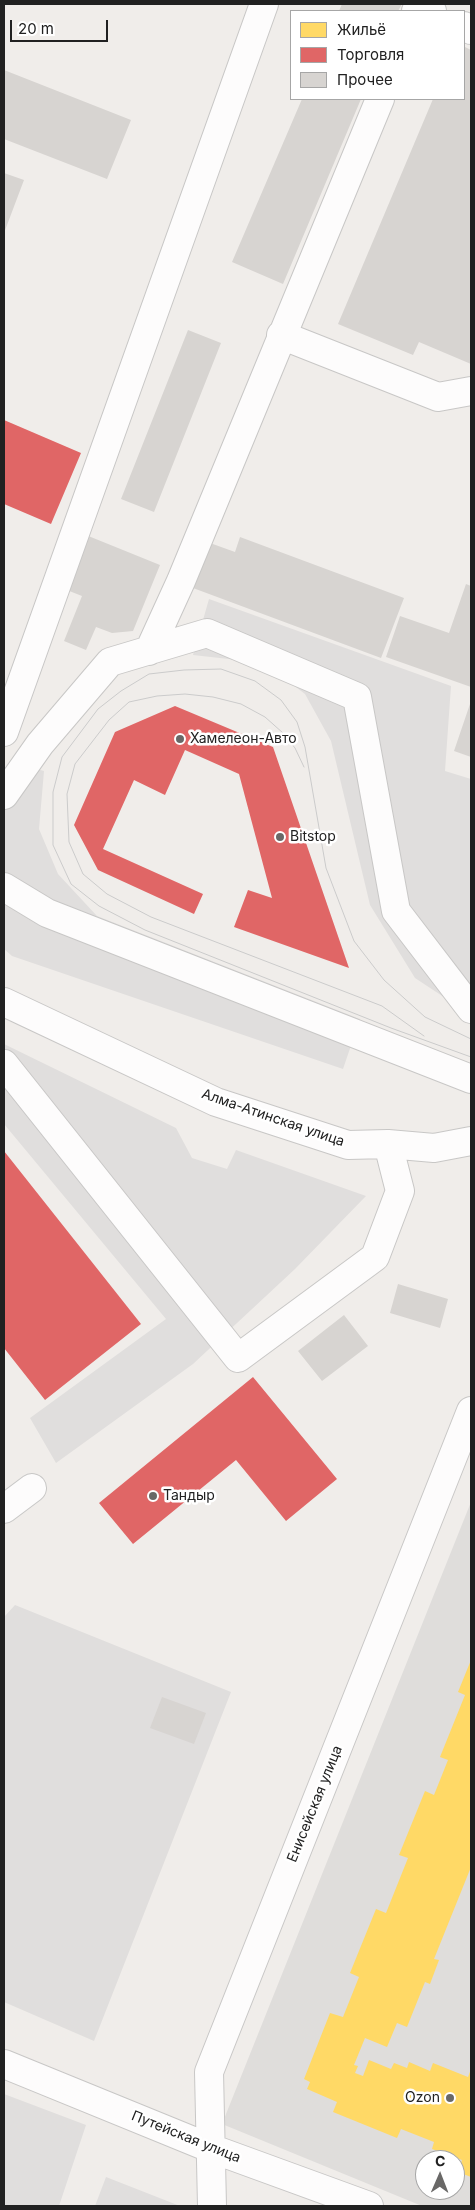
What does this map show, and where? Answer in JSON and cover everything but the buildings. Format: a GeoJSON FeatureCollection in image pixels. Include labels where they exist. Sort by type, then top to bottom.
{"type":"FeatureCollection","features":[{"type":"Feature","properties":{"kind":"street"},"geometry":{"type":"LineString","coordinates":[[4,732],[264,4]]}},
{"type":"Feature","properties":{"kind":"street"},"geometry":{"type":"LineString","coordinates":[[416,10],[419,5],[430,10]]}},
{"type":"Feature","properties":{"kind":"street"},"geometry":{"type":"LineString","coordinates":[[149,651],[181,581],[380,100]]}},
{"type":"Feature","properties":{"kind":"street"},"geometry":{"type":"LineString","coordinates":[[281,335],[438,397],[471,391]]}},
{"type":"Feature","properties":{"kind":"street"},"geometry":{"type":"LineString","coordinates":[[4,795],[40,744],[110,662],[207,633],[357,698],[396,911],[471,1008]]}},
{"type":"Feature","properties":{"kind":"street"},"geometry":{"type":"LineString","coordinates":[[4,887],[46,913],[471,1079]]}},
{"type":"Feature","properties":{"kind":"street","name":"Алма-Атинская улица"},"geometry":{"type":"LineString","coordinates":[[4,1002],[216,1102],[348,1145],[388,1144],[434,1148],[471,1141]]}},
{"type":"Feature","properties":{"kind":"street"},"geometry":{"type":"LineString","coordinates":[[4,1064],[238,1358],[375,1257],[400,1191],[388,1144]]}},
{"type":"Feature","properties":{"kind":"street","name":"Енисейская улица"},"geometry":{"type":"LineString","coordinates":[[212,2206],[209,2072],[471,1411]]}},
{"type":"Feature","properties":{"kind":"street"},"geometry":{"type":"LineString","coordinates":[[4,1509],[32,1488]]}},
{"type":"Feature","properties":{"kind":"street","name":"Путейская улица"},"geometry":{"type":"LineString","coordinates":[[4,2064],[210,2148],[369,2206]]}},
{"type":"Feature","properties":{"kind":"shaded area"},"geometry":{"type":"Polygon","coordinates":[[[209,599],[451,686],[445,771],[471,779],[471,1015],[415,978],[370,905],[331,741],[305,694],[264,663],[193,655],[209,599]]]}},
{"type":"Feature","properties":{"kind":"shaded area"},"geometry":{"type":"Polygon","coordinates":[[[23,765],[44,771],[39,829],[58,874],[97,916],[360,1019],[343,1069],[12,956],[4,949],[4,803],[23,765]]]}},
{"type":"Feature","properties":{"kind":"shaded area"},"geometry":{"type":"Polygon","coordinates":[[[4,1044],[176,1128],[192,1158],[227,1169],[236,1150],[366,1196],[295,1269],[193,1364],[56,1463],[30,1418],[166,1319],[4,1124],[4,1044]]]}},
{"type":"Feature","properties":{"kind":"shaded area"},"geometry":{"type":"Polygon","coordinates":[[[471,1502],[471,2206],[422,2206],[222,2124],[471,1502]]]}},
{"type":"Feature","properties":{"kind":"shaded area"},"geometry":{"type":"Polygon","coordinates":[[[15,1605],[231,1692],[94,2041],[4,2002],[4,1617],[15,1605]]]}},
{"type":"Feature","properties":{"kind":"shaded area"},"geometry":{"type":"Polygon","coordinates":[[[4,2094],[86,2125],[59,2206],[4,2206],[4,2094]]]}},
{"type":"Feature","properties":{"kind":"shaded area"},"geometry":{"type":"Polygon","coordinates":[[[106,2177],[180,2206],[95,2206],[106,2177]]]}},
{"type":"Feature","properties":{"kind":"tram line"},"geometry":{"type":"LineString","coordinates":[[471,1039],[425,1017],[384,980],[354,941],[326,868],[305,747],[297,722],[281,700],[255,681],[221,669],[184,670],[149,674],[121,691],[98,709],[62,757],[53,792],[53,845],[71,884],[99,906],[145,930],[391,1028],[471,1057]]}},
{"type":"Feature","properties":{"kind":"tram line"},"geometry":{"type":"LineString","coordinates":[[304,767],[295,748],[283,733],[265,717],[241,704],[213,697],[185,694],[157,696],[129,702],[109,720],[75,764],[67,794],[69,842],[83,874],[107,894],[151,917],[382,1006],[424,1036]]}},
{"type":"Feature","properties":{"kind":"place","name":"Хамелеон-Авто"},"geometry":{"type":"Point","coordinates":[180,739]}},
{"type":"Feature","properties":{"kind":"place","name":"Bitstop"},"geometry":{"type":"Point","coordinates":[280,837]}},
{"type":"Feature","properties":{"kind":"place","name":"Тандыр"},"geometry":{"type":"Point","coordinates":[153,1496]}},
{"type":"Feature","properties":{"kind":"place","name":"Ozon"},"geometry":{"type":"Point","coordinates":[450,2098]}}]}
